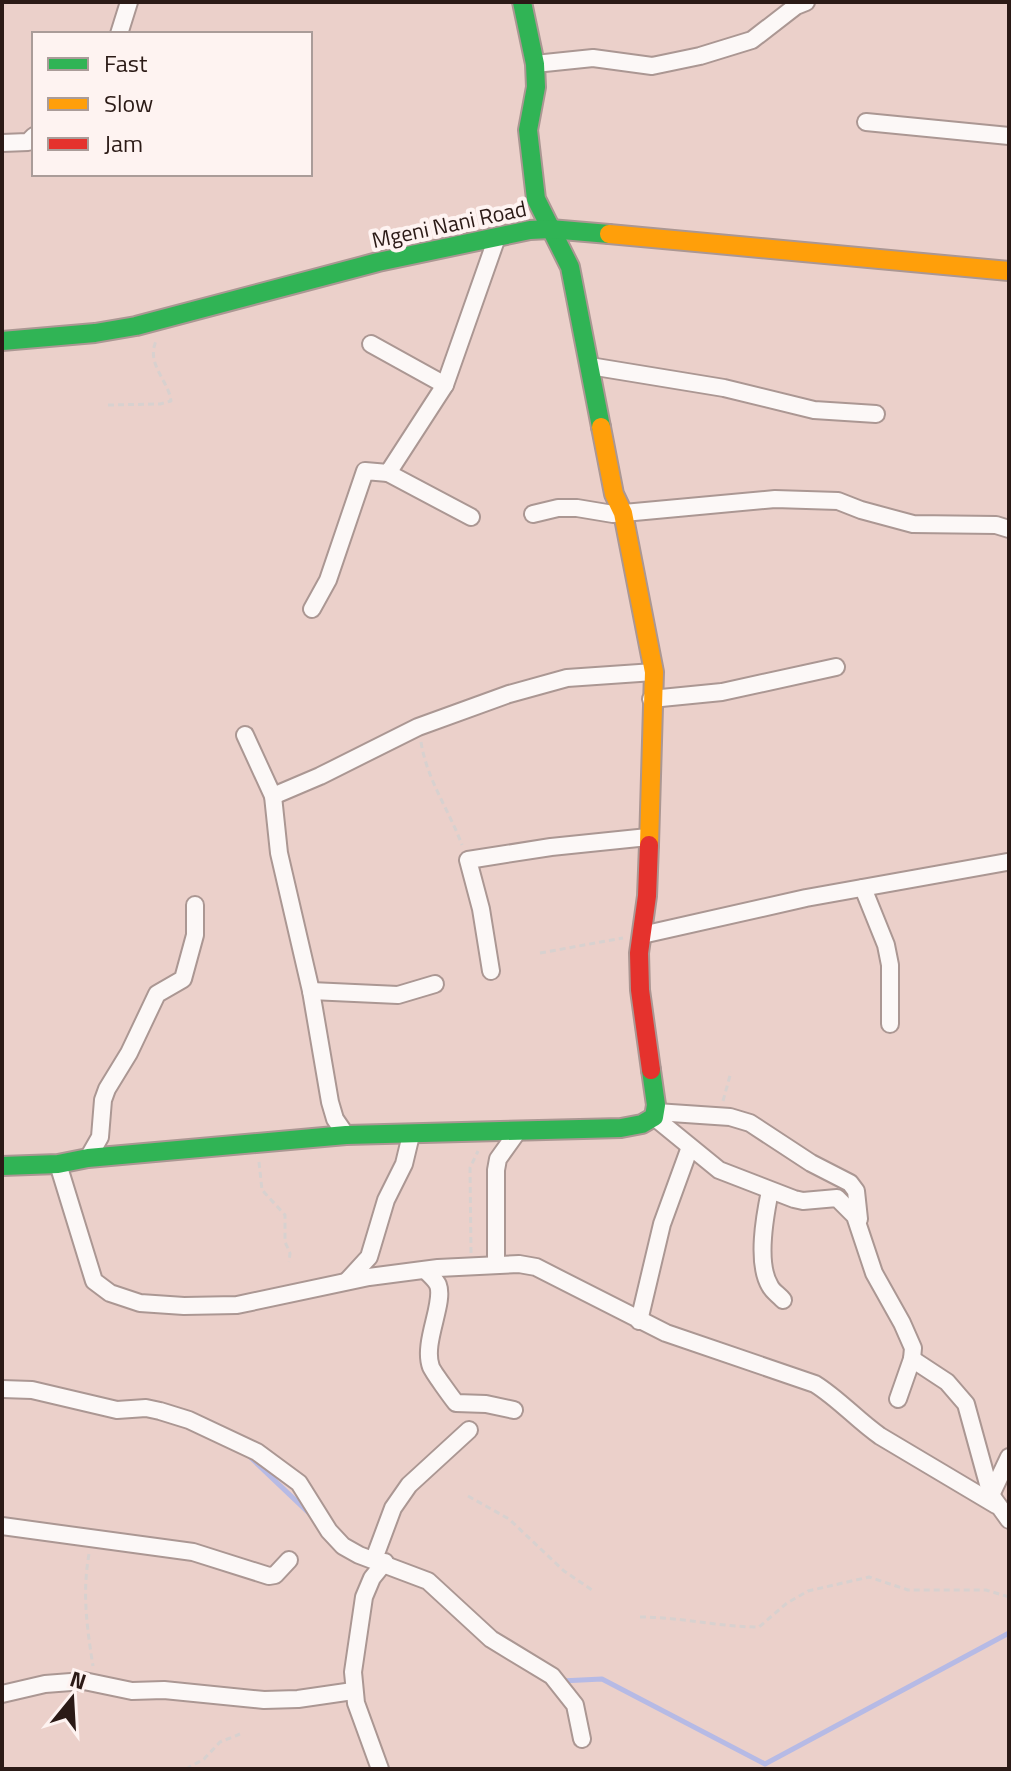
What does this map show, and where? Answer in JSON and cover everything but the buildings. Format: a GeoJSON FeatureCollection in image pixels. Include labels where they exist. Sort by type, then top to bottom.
{"type":"FeatureCollection","features":[{"type":"Feature","properties":{"kind":"street"},"geometry":{"type":"LineString","coordinates":[[120,32],[129,2]]}},
{"type":"Feature","properties":{"kind":"street"},"geometry":{"type":"LineString","coordinates":[[522,2],[535,64],[536,87],[528,130],[536,199],[570,267],[594,398],[614,494],[623,513],[654,672],[647,896],[639,953],[640,990],[655,1115],[719,1170],[803,1201],[837,1198],[855,1216],[874,1273],[913,1348],[898,1399]]}},
{"type":"Feature","properties":{"kind":"street"},"geometry":{"type":"LineString","coordinates":[[535,64],[593,58],[652,66],[700,56],[752,40],[796,6],[806,2]]}},
{"type":"Feature","properties":{"kind":"street"},"geometry":{"type":"LineString","coordinates":[[866,122],[1009,136]]}},
{"type":"Feature","properties":{"kind":"street"},"geometry":{"type":"LineString","coordinates":[[2,143],[28,142],[32,138]]}},
{"type":"Feature","properties":{"kind":"street","name":"Mgeni Nani Road"},"geometry":{"type":"LineString","coordinates":[[2,341],[136,326],[378,262],[496,240],[530,230],[550,229],[1009,271]]}},
{"type":"Feature","properties":{"kind":"street"},"geometry":{"type":"LineString","coordinates":[[388,473],[445,385],[496,240]]}},
{"type":"Feature","properties":{"kind":"street"},"geometry":{"type":"LineString","coordinates":[[371,344],[445,385]]}},
{"type":"Feature","properties":{"kind":"street"},"geometry":{"type":"LineString","coordinates":[[590,366],[724,388],[814,410],[876,414]]}},
{"type":"Feature","properties":{"kind":"street"},"geometry":{"type":"LineString","coordinates":[[312,609],[328,580],[365,471],[388,473],[471,517]]}},
{"type":"Feature","properties":{"kind":"street"},"geometry":{"type":"LineString","coordinates":[[533,514],[567,508],[613,514],[775,499],[832,500],[913,524],[996,525],[1009,529]]}},
{"type":"Feature","properties":{"kind":"street"},"geometry":{"type":"LineString","coordinates":[[651,699],[722,692],[836,667]]}},
{"type":"Feature","properties":{"kind":"street"},"geometry":{"type":"LineString","coordinates":[[273,796],[418,727],[509,694],[567,678],[654,672]]}},
{"type":"Feature","properties":{"kind":"street"},"geometry":{"type":"LineString","coordinates":[[245,735],[273,796],[279,853],[311,991],[330,1102],[335,1119],[346,1135]]}},
{"type":"Feature","properties":{"kind":"street"},"geometry":{"type":"LineString","coordinates":[[491,971],[481,909],[468,860],[648,837]]}},
{"type":"Feature","properties":{"kind":"street"},"geometry":{"type":"LineString","coordinates":[[642,935],[863,888],[1007,862]]}},
{"type":"Feature","properties":{"kind":"street"},"geometry":{"type":"LineString","coordinates":[[863,888],[886,945],[890,965],[890,1024]]}},
{"type":"Feature","properties":{"kind":"street"},"geometry":{"type":"LineString","coordinates":[[88,1158],[100,1137],[107,1089],[129,1053],[157,994],[183,979],[195,935],[195,905]]}},
{"type":"Feature","properties":{"kind":"street"},"geometry":{"type":"LineString","coordinates":[[311,991],[398,995],[435,984]]}},
{"type":"Feature","properties":{"kind":"street"},"geometry":{"type":"LineString","coordinates":[[2,1166],[58,1164],[88,1158],[346,1135],[623,1128],[643,1124],[655,1115],[720,1116],[750,1123],[811,1163],[850,1183],[856,1191],[860,1229]]}},
{"type":"Feature","properties":{"kind":"street"},"geometry":{"type":"LineString","coordinates":[[496,1264],[496,1170],[498,1159],[518,1131]]}},
{"type":"Feature","properties":{"kind":"street"},"geometry":{"type":"LineString","coordinates":[[346,1283],[369,1257],[386,1200],[404,1164],[411,1135]]}},
{"type":"Feature","properties":{"kind":"street"},"geometry":{"type":"LineString","coordinates":[[639,1321],[650,1264],[690,1147]]}},
{"type":"Feature","properties":{"kind":"street"},"geometry":{"type":"LineString","coordinates":[[58,1164],[94,1281],[110,1293],[160,1306],[237,1305],[425,1270],[519,1264],[550,1272],[666,1333],[815,1384],[880,1436],[994,1500]]}},
{"type":"Feature","properties":{"kind":"street"},"geometry":{"type":"LineString","coordinates":[[770,1191],[765,1216],[764,1262],[769,1285],[783,1300]]}},
{"type":"Feature","properties":{"kind":"street"},"geometry":{"type":"LineString","coordinates":[[425,1270],[438,1285],[430,1349],[431,1368],[435,1375],[455,1402],[497,1405],[514,1410]]}},
{"type":"Feature","properties":{"kind":"street"},"geometry":{"type":"LineString","coordinates":[[912,1359],[947,1382],[966,1404],[994,1500],[1009,1520]]}},
{"type":"Feature","properties":{"kind":"street"},"geometry":{"type":"LineString","coordinates":[[2,1389],[32,1390],[117,1410],[146,1408],[160,1411],[189,1420],[257,1452],[289,1473],[311,1499],[329,1531],[349,1550],[428,1581],[491,1639],[552,1676],[575,1705],[582,1739]]}},
{"type":"Feature","properties":{"kind":"street"},"geometry":{"type":"LineString","coordinates":[[380,1769],[353,1691],[364,1597],[380,1561],[393,1508],[404,1492],[469,1430]]}},
{"type":"Feature","properties":{"kind":"street"},"geometry":{"type":"LineString","coordinates":[[994,1500],[1009,1457]]}},
{"type":"Feature","properties":{"kind":"street"},"geometry":{"type":"LineString","coordinates":[[2,1526],[193,1552],[269,1576],[275,1575],[289,1560]]}},
{"type":"Feature","properties":{"kind":"street"},"geometry":{"type":"LineString","coordinates":[[2,1694],[19,1688],[69,1681],[132,1691],[164,1690],[264,1700],[298,1699],[353,1691]]}},
{"type":"Feature","properties":{"kind":"path"},"geometry":{"type":"LineString","coordinates":[[108,405],[171,401],[170,390],[154,365],[153,349],[157,338]]}},
{"type":"Feature","properties":{"kind":"path"},"geometry":{"type":"LineString","coordinates":[[418,727],[424,762],[468,860]]}},
{"type":"Feature","properties":{"kind":"path"},"geometry":{"type":"LineString","coordinates":[[540,953],[642,935]]}},
{"type":"Feature","properties":{"kind":"path"},"geometry":{"type":"LineString","coordinates":[[720,1116],[731,1072]]}},
{"type":"Feature","properties":{"kind":"path"},"geometry":{"type":"LineString","coordinates":[[260,1142],[262,1190],[285,1215],[289,1262]]}},
{"type":"Feature","properties":{"kind":"path"},"geometry":{"type":"LineString","coordinates":[[472,1265],[470,1168],[480,1148]]}},
{"type":"Feature","properties":{"kind":"path"},"geometry":{"type":"LineString","coordinates":[[468,1496],[509,1519],[564,1571],[592,1590]]}},
{"type":"Feature","properties":{"kind":"path"},"geometry":{"type":"LineString","coordinates":[[91,1539],[85,1578],[86,1622],[93,1671],[99,1685]]}},
{"type":"Feature","properties":{"kind":"path"},"geometry":{"type":"LineString","coordinates":[[640,1617],[681,1618],[759,1627],[787,1603],[808,1591],[869,1577],[908,1590],[986,1590],[1009,1597]]}},
{"type":"Feature","properties":{"kind":"path"},"geometry":{"type":"LineString","coordinates":[[186,1769],[204,1759],[220,1742],[240,1734]]}},
{"type":"Feature","properties":{"kind":"waterway"},"geometry":{"type":"LineString","coordinates":[[247,1454],[312,1516]]}},
{"type":"Feature","properties":{"kind":"waterway"},"geometry":{"type":"LineString","coordinates":[[561,1681],[602,1679],[765,1764],[1009,1633]]}},
{"type":"Feature","properties":{"kind":"traffic: fast"},"geometry":{"type":"LineString","coordinates":[[522,2],[535,64],[536,87],[528,130],[536,199],[570,267],[601,427]]}},
{"type":"Feature","properties":{"kind":"traffic: fast"},"geometry":{"type":"LineString","coordinates":[[2,341],[136,326],[378,262],[530,230],[609,234]]}},
{"type":"Feature","properties":{"kind":"traffic: fast"},"geometry":{"type":"LineString","coordinates":[[2,1166],[58,1164],[88,1158],[346,1135],[621,1128],[642,1124],[654,1117],[656,1105],[651,1070]]}},
{"type":"Feature","properties":{"kind":"traffic: slow"},"geometry":{"type":"LineString","coordinates":[[609,234],[1009,271]]}},
{"type":"Feature","properties":{"kind":"traffic: slow"},"geometry":{"type":"LineString","coordinates":[[601,427],[614,494],[623,513],[654,672],[649,845]]}},
{"type":"Feature","properties":{"kind":"traffic: jam"},"geometry":{"type":"LineString","coordinates":[[649,845],[647,896],[639,953],[640,990],[651,1070]]}}]}
